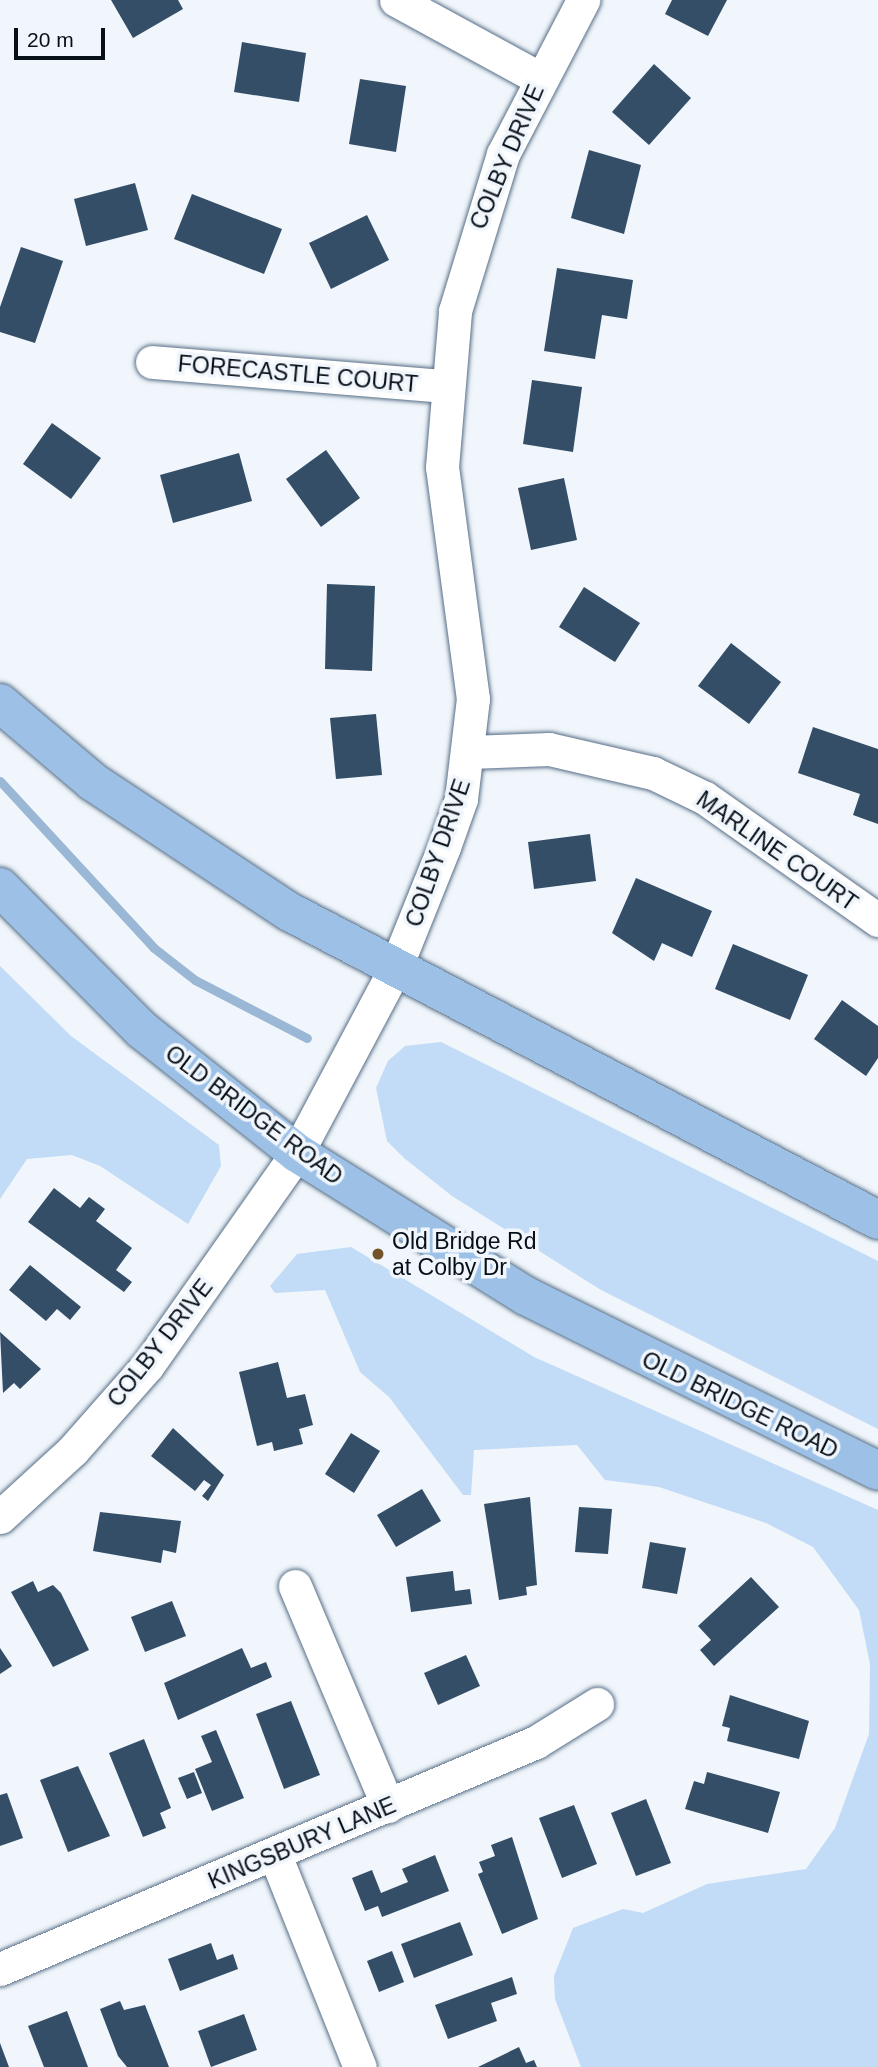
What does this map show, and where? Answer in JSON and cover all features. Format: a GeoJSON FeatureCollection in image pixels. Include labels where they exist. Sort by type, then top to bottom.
{"type":"FeatureCollection","features":[{"type":"Feature","properties":{"kind":"main road"},"geometry":{"type":"LineString","coordinates":[[0,703],[93,782],[186,847],[396,969],[878,1220]]}},
{"type":"Feature","properties":{"kind":"main road","name":"OLD BRIDGE ROAD"},"geometry":{"type":"LineString","coordinates":[[0,887],[142,1030],[297,1153],[526,1296],[878,1471]]}},
{"type":"Feature","properties":{"kind":"street"},"geometry":{"type":"LineString","coordinates":[[396,0],[540,78]]}},
{"type":"Feature","properties":{"kind":"street","name":"COLBY DRIVE"},"geometry":{"type":"LineString","coordinates":[[0,1517],[73,1450],[148,1365],[297,1153],[396,969],[461,799],[470,752],[470,658],[447,538],[442,467],[444,386],[477,225],[540,78],[583,0]]}},
{"type":"Feature","properties":{"kind":"street","name":"FORECASTLE COURT"},"geometry":{"type":"LineString","coordinates":[[152,362],[444,386]]}},
{"type":"Feature","properties":{"kind":"street","name":"MARLINE COURT"},"geometry":{"type":"LineString","coordinates":[[470,752],[549,749],[653,773],[705,798],[876,914]]}},
{"type":"Feature","properties":{"kind":"street"},"geometry":{"type":"LineString","coordinates":[[295,1586],[388,1807]]}},
{"type":"Feature","properties":{"kind":"street","name":"KINGSBURY LANE"},"geometry":{"type":"LineString","coordinates":[[0,1969],[275,1855],[536,1742],[597,1704]]}},
{"type":"Feature","properties":{"kind":"street"},"geometry":{"type":"LineString","coordinates":[[275,1855],[360,2067]]}},
{"type":"Feature","properties":{"kind":"shaded area"},"geometry":{"type":"Polygon","coordinates":[[[0,966],[71,1036],[219,1145],[221,1166],[188,1224],[100,1166],[72,1155],[27,1159],[0,1199],[0,966]]]}},
{"type":"Feature","properties":{"kind":"shaded area"},"geometry":{"type":"Polygon","coordinates":[[[441,1042],[878,1261],[878,1429],[601,1290],[452,1196],[404,1158],[387,1141],[376,1088],[388,1061],[405,1046],[441,1042]]]}},
{"type":"Feature","properties":{"kind":"shaded area"},"geometry":{"type":"Polygon","coordinates":[[[351,1247],[534,1357],[878,1510],[878,2067],[581,2067],[555,1999],[554,1976],[573,1928],[623,1909],[643,1913],[707,1884],[806,1869],[835,1828],[869,1734],[870,1664],[859,1610],[813,1547],[766,1523],[659,1487],[605,1480],[577,1445],[474,1450],[471,1495],[463,1495],[389,1397],[360,1372],[325,1290],[275,1293],[270,1286],[297,1254],[351,1247]]]}},
{"type":"Feature","properties":{"kind":"building"},"geometry":{"type":"Polygon","coordinates":[[[111,0],[178,0],[183,9],[133,38],[111,0]]]}},
{"type":"Feature","properties":{"kind":"building"},"geometry":{"type":"Polygon","coordinates":[[[672,0],[727,0],[708,36],[665,14],[672,0]]]}},
{"type":"Feature","properties":{"kind":"building"},"geometry":{"type":"Polygon","coordinates":[[[242,42],[306,53],[299,102],[234,92],[242,42]]]}},
{"type":"Feature","properties":{"kind":"building"},"geometry":{"type":"Polygon","coordinates":[[[654,64],[691,98],[649,145],[612,112],[654,64]]]}},
{"type":"Feature","properties":{"kind":"building"},"geometry":{"type":"Polygon","coordinates":[[[360,79],[406,86],[396,152],[349,144],[360,79]]]}},
{"type":"Feature","properties":{"kind":"building"},"geometry":{"type":"Polygon","coordinates":[[[589,150],[641,165],[624,234],[571,218],[589,150]]]}},
{"type":"Feature","properties":{"kind":"building"},"geometry":{"type":"Polygon","coordinates":[[[135,183],[148,230],[86,246],[74,199],[135,183]]]}},
{"type":"Feature","properties":{"kind":"building"},"geometry":{"type":"Polygon","coordinates":[[[192,194],[282,229],[264,274],[174,239],[192,194]]]}},
{"type":"Feature","properties":{"kind":"building"},"geometry":{"type":"Polygon","coordinates":[[[367,215],[389,260],[331,289],[309,243],[367,215]]]}},
{"type":"Feature","properties":{"kind":"building"},"geometry":{"type":"Polygon","coordinates":[[[21,247],[63,261],[35,343],[0,332],[0,307],[21,247]]]}},
{"type":"Feature","properties":{"kind":"building"},"geometry":{"type":"Polygon","coordinates":[[[557,268],[633,280],[627,319],[602,315],[595,359],[544,351],[557,268]]]}},
{"type":"Feature","properties":{"kind":"building"},"geometry":{"type":"Polygon","coordinates":[[[532,380],[582,387],[573,452],[523,444],[532,380]]]}},
{"type":"Feature","properties":{"kind":"building"},"geometry":{"type":"Polygon","coordinates":[[[52,423],[101,458],[71,499],[23,464],[52,423]]]}},
{"type":"Feature","properties":{"kind":"building"},"geometry":{"type":"Polygon","coordinates":[[[326,450],[360,498],[321,527],[286,479],[326,450]]]}},
{"type":"Feature","properties":{"kind":"building"},"geometry":{"type":"Polygon","coordinates":[[[239,453],[252,501],[173,523],[160,475],[239,453]]]}},
{"type":"Feature","properties":{"kind":"building"},"geometry":{"type":"Polygon","coordinates":[[[564,478],[577,540],[531,550],[518,488],[564,478]]]}},
{"type":"Feature","properties":{"kind":"building"},"geometry":{"type":"Polygon","coordinates":[[[327,584],[375,586],[372,671],[325,669],[327,584]]]}},
{"type":"Feature","properties":{"kind":"building"},"geometry":{"type":"Polygon","coordinates":[[[584,587],[640,623],[615,662],[559,627],[584,587]]]}},
{"type":"Feature","properties":{"kind":"building"},"geometry":{"type":"Polygon","coordinates":[[[731,643],[781,682],[749,724],[698,686],[731,643]]]}},
{"type":"Feature","properties":{"kind":"building"},"geometry":{"type":"Polygon","coordinates":[[[376,714],[382,775],[336,779],[330,718],[376,714]]]}},
{"type":"Feature","properties":{"kind":"building"},"geometry":{"type":"Polygon","coordinates":[[[813,727],[878,749],[878,824],[853,815],[860,794],[798,773],[813,727]]]}},
{"type":"Feature","properties":{"kind":"building"},"geometry":{"type":"Polygon","coordinates":[[[590,834],[596,881],[534,889],[528,842],[590,834]]]}},
{"type":"Feature","properties":{"kind":"building"},"geometry":{"type":"Polygon","coordinates":[[[636,878],[712,911],[692,957],[662,943],[654,961],[612,933],[636,878]]]}},
{"type":"Feature","properties":{"kind":"building"},"geometry":{"type":"Polygon","coordinates":[[[733,944],[808,975],[790,1020],[715,989],[733,944]]]}},
{"type":"Feature","properties":{"kind":"building"},"geometry":{"type":"Polygon","coordinates":[[[842,1000],[878,1026],[878,1058],[866,1076],[814,1039],[842,1000]]]}},
{"type":"Feature","properties":{"kind":"building"},"geometry":{"type":"Polygon","coordinates":[[[54,1188],[80,1208],[89,1197],[105,1209],[96,1221],[132,1248],[116,1270],[132,1282],[124,1292],[28,1222],[54,1188]]]}},
{"type":"Feature","properties":{"kind":"building"},"geometry":{"type":"Polygon","coordinates":[[[30,1265],[81,1307],[70,1320],[57,1309],[46,1321],[9,1290],[30,1265]]]}},
{"type":"Feature","properties":{"kind":"building"},"geometry":{"type":"Polygon","coordinates":[[[0,1332],[41,1369],[20,1389],[14,1383],[3,1393],[0,1332]]]}},
{"type":"Feature","properties":{"kind":"building"},"geometry":{"type":"Polygon","coordinates":[[[278,1362],[287,1398],[305,1394],[313,1425],[299,1429],[303,1444],[274,1451],[272,1442],[257,1446],[239,1372],[278,1362]]]}},
{"type":"Feature","properties":{"kind":"building"},"geometry":{"type":"Polygon","coordinates":[[[173,1428],[224,1475],[208,1501],[202,1496],[211,1485],[204,1480],[195,1491],[151,1456],[173,1428]]]}},
{"type":"Feature","properties":{"kind":"building"},"geometry":{"type":"Polygon","coordinates":[[[351,1433],[380,1451],[354,1493],[325,1474],[351,1433]]]}},
{"type":"Feature","properties":{"kind":"building"},"geometry":{"type":"Polygon","coordinates":[[[422,1489],[441,1521],[396,1547],[377,1515],[422,1489]]]}},
{"type":"Feature","properties":{"kind":"building"},"geometry":{"type":"Polygon","coordinates":[[[530,1497],[537,1585],[526,1587],[527,1595],[499,1600],[484,1504],[530,1497]]]}},
{"type":"Feature","properties":{"kind":"building"},"geometry":{"type":"Polygon","coordinates":[[[579,1507],[612,1509],[608,1554],[575,1552],[579,1507]]]}},
{"type":"Feature","properties":{"kind":"building"},"geometry":{"type":"Polygon","coordinates":[[[100,1512],[181,1521],[176,1553],[163,1550],[161,1563],[93,1551],[100,1512]]]}},
{"type":"Feature","properties":{"kind":"building"},"geometry":{"type":"Polygon","coordinates":[[[650,1542],[686,1548],[677,1594],[642,1588],[650,1542]]]}},
{"type":"Feature","properties":{"kind":"building"},"geometry":{"type":"Polygon","coordinates":[[[453,1571],[455,1591],[470,1589],[472,1604],[411,1612],[406,1577],[453,1571]]]}},
{"type":"Feature","properties":{"kind":"building"},"geometry":{"type":"Polygon","coordinates":[[[751,1577],[779,1607],[714,1666],[700,1650],[711,1640],[698,1626],[751,1577]]]}},
{"type":"Feature","properties":{"kind":"building"},"geometry":{"type":"Polygon","coordinates":[[[33,1581],[38,1592],[53,1585],[61,1593],[89,1650],[53,1667],[11,1592],[33,1581]]]}},
{"type":"Feature","properties":{"kind":"building"},"geometry":{"type":"Polygon","coordinates":[[[172,1601],[186,1636],[145,1652],[131,1617],[172,1601]]]}},
{"type":"Feature","properties":{"kind":"building"},"geometry":{"type":"Polygon","coordinates":[[[0,1648],[12,1666],[0,1674],[0,1648]]]}},
{"type":"Feature","properties":{"kind":"building"},"geometry":{"type":"Polygon","coordinates":[[[242,1648],[251,1668],[266,1662],[272,1677],[178,1720],[164,1683],[242,1648]]]}},
{"type":"Feature","properties":{"kind":"building"},"geometry":{"type":"Polygon","coordinates":[[[466,1655],[480,1686],[438,1705],[424,1673],[466,1655]]]}},
{"type":"Feature","properties":{"kind":"building"},"geometry":{"type":"Polygon","coordinates":[[[730,1695],[809,1721],[799,1759],[727,1741],[730,1728],[722,1726],[730,1695]]]}},
{"type":"Feature","properties":{"kind":"building"},"geometry":{"type":"Polygon","coordinates":[[[291,1701],[320,1775],[284,1789],[256,1714],[291,1701]]]}},
{"type":"Feature","properties":{"kind":"building"},"geometry":{"type":"Polygon","coordinates":[[[216,1730],[244,1798],[212,1811],[195,1769],[212,1762],[201,1736],[216,1730]]]}},
{"type":"Feature","properties":{"kind":"building"},"geometry":{"type":"Polygon","coordinates":[[[144,1739],[171,1808],[160,1813],[166,1828],[143,1837],[109,1753],[144,1739]]]}},
{"type":"Feature","properties":{"kind":"building"},"geometry":{"type":"Polygon","coordinates":[[[78,1766],[110,1836],[68,1852],[40,1780],[78,1766]]]}},
{"type":"Feature","properties":{"kind":"building"},"geometry":{"type":"Polygon","coordinates":[[[194,1772],[202,1793],[187,1799],[178,1778],[194,1772]]]}},
{"type":"Feature","properties":{"kind":"building"},"geometry":{"type":"Polygon","coordinates":[[[707,1772],[780,1792],[768,1833],[685,1809],[694,1781],[704,1784],[707,1772]]]}},
{"type":"Feature","properties":{"kind":"building"},"geometry":{"type":"Polygon","coordinates":[[[7,1793],[23,1838],[0,1846],[0,1795],[7,1793]]]}},
{"type":"Feature","properties":{"kind":"building"},"geometry":{"type":"Polygon","coordinates":[[[646,1799],[671,1863],[636,1876],[611,1813],[646,1799]]]}},
{"type":"Feature","properties":{"kind":"building"},"geometry":{"type":"Polygon","coordinates":[[[574,1805],[597,1864],[562,1878],[539,1818],[574,1805]]]}},
{"type":"Feature","properties":{"kind":"building"},"geometry":{"type":"Polygon","coordinates":[[[512,1837],[538,1919],[502,1934],[478,1874],[483,1872],[479,1862],[495,1856],[491,1845],[512,1837]]]}},
{"type":"Feature","properties":{"kind":"building"},"geometry":{"type":"Polygon","coordinates":[[[435,1855],[449,1891],[382,1917],[378,1906],[365,1911],[352,1878],[372,1870],[381,1893],[408,1882],[402,1869],[435,1855]]]}},
{"type":"Feature","properties":{"kind":"building"},"geometry":{"type":"Polygon","coordinates":[[[460,1922],[473,1955],[414,1978],[401,1944],[460,1922]]]}},
{"type":"Feature","properties":{"kind":"building"},"geometry":{"type":"Polygon","coordinates":[[[211,1943],[217,1960],[233,1954],[238,1969],[180,1991],[168,1959],[211,1943]]]}},
{"type":"Feature","properties":{"kind":"building"},"geometry":{"type":"Polygon","coordinates":[[[392,1951],[404,1982],[379,1992],[367,1961],[392,1951]]]}},
{"type":"Feature","properties":{"kind":"building"},"geometry":{"type":"Polygon","coordinates":[[[512,1977],[517,1994],[491,2003],[497,2021],[448,2039],[435,2005],[512,1977]]]}},
{"type":"Feature","properties":{"kind":"building"},"geometry":{"type":"Polygon","coordinates":[[[120,2001],[124,2010],[145,2005],[169,2067],[127,2067],[118,2056],[100,2009],[120,2001]]]}},
{"type":"Feature","properties":{"kind":"building"},"geometry":{"type":"Polygon","coordinates":[[[67,2011],[88,2067],[44,2067],[28,2026],[67,2011]]]}},
{"type":"Feature","properties":{"kind":"building"},"geometry":{"type":"Polygon","coordinates":[[[244,2014],[257,2050],[211,2067],[198,2031],[244,2014]]]}},
{"type":"Feature","properties":{"kind":"building"},"geometry":{"type":"Polygon","coordinates":[[[0,2043],[9,2067],[0,2067],[0,2043]]]}},
{"type":"Feature","properties":{"kind":"building"},"geometry":{"type":"Polygon","coordinates":[[[519,2047],[526,2063],[534,2060],[537,2067],[478,2067],[519,2047]]]}},
{"type":"Feature","properties":{"kind":"waterway"},"geometry":{"type":"LineString","coordinates":[[0,781],[154,948],[195,980],[307,1038]]}},
{"type":"Feature","properties":{"kind":"place","name":"Old Bridge Rd at Colby Dr"},"geometry":{"type":"Point","coordinates":[378,1254]}}]}
